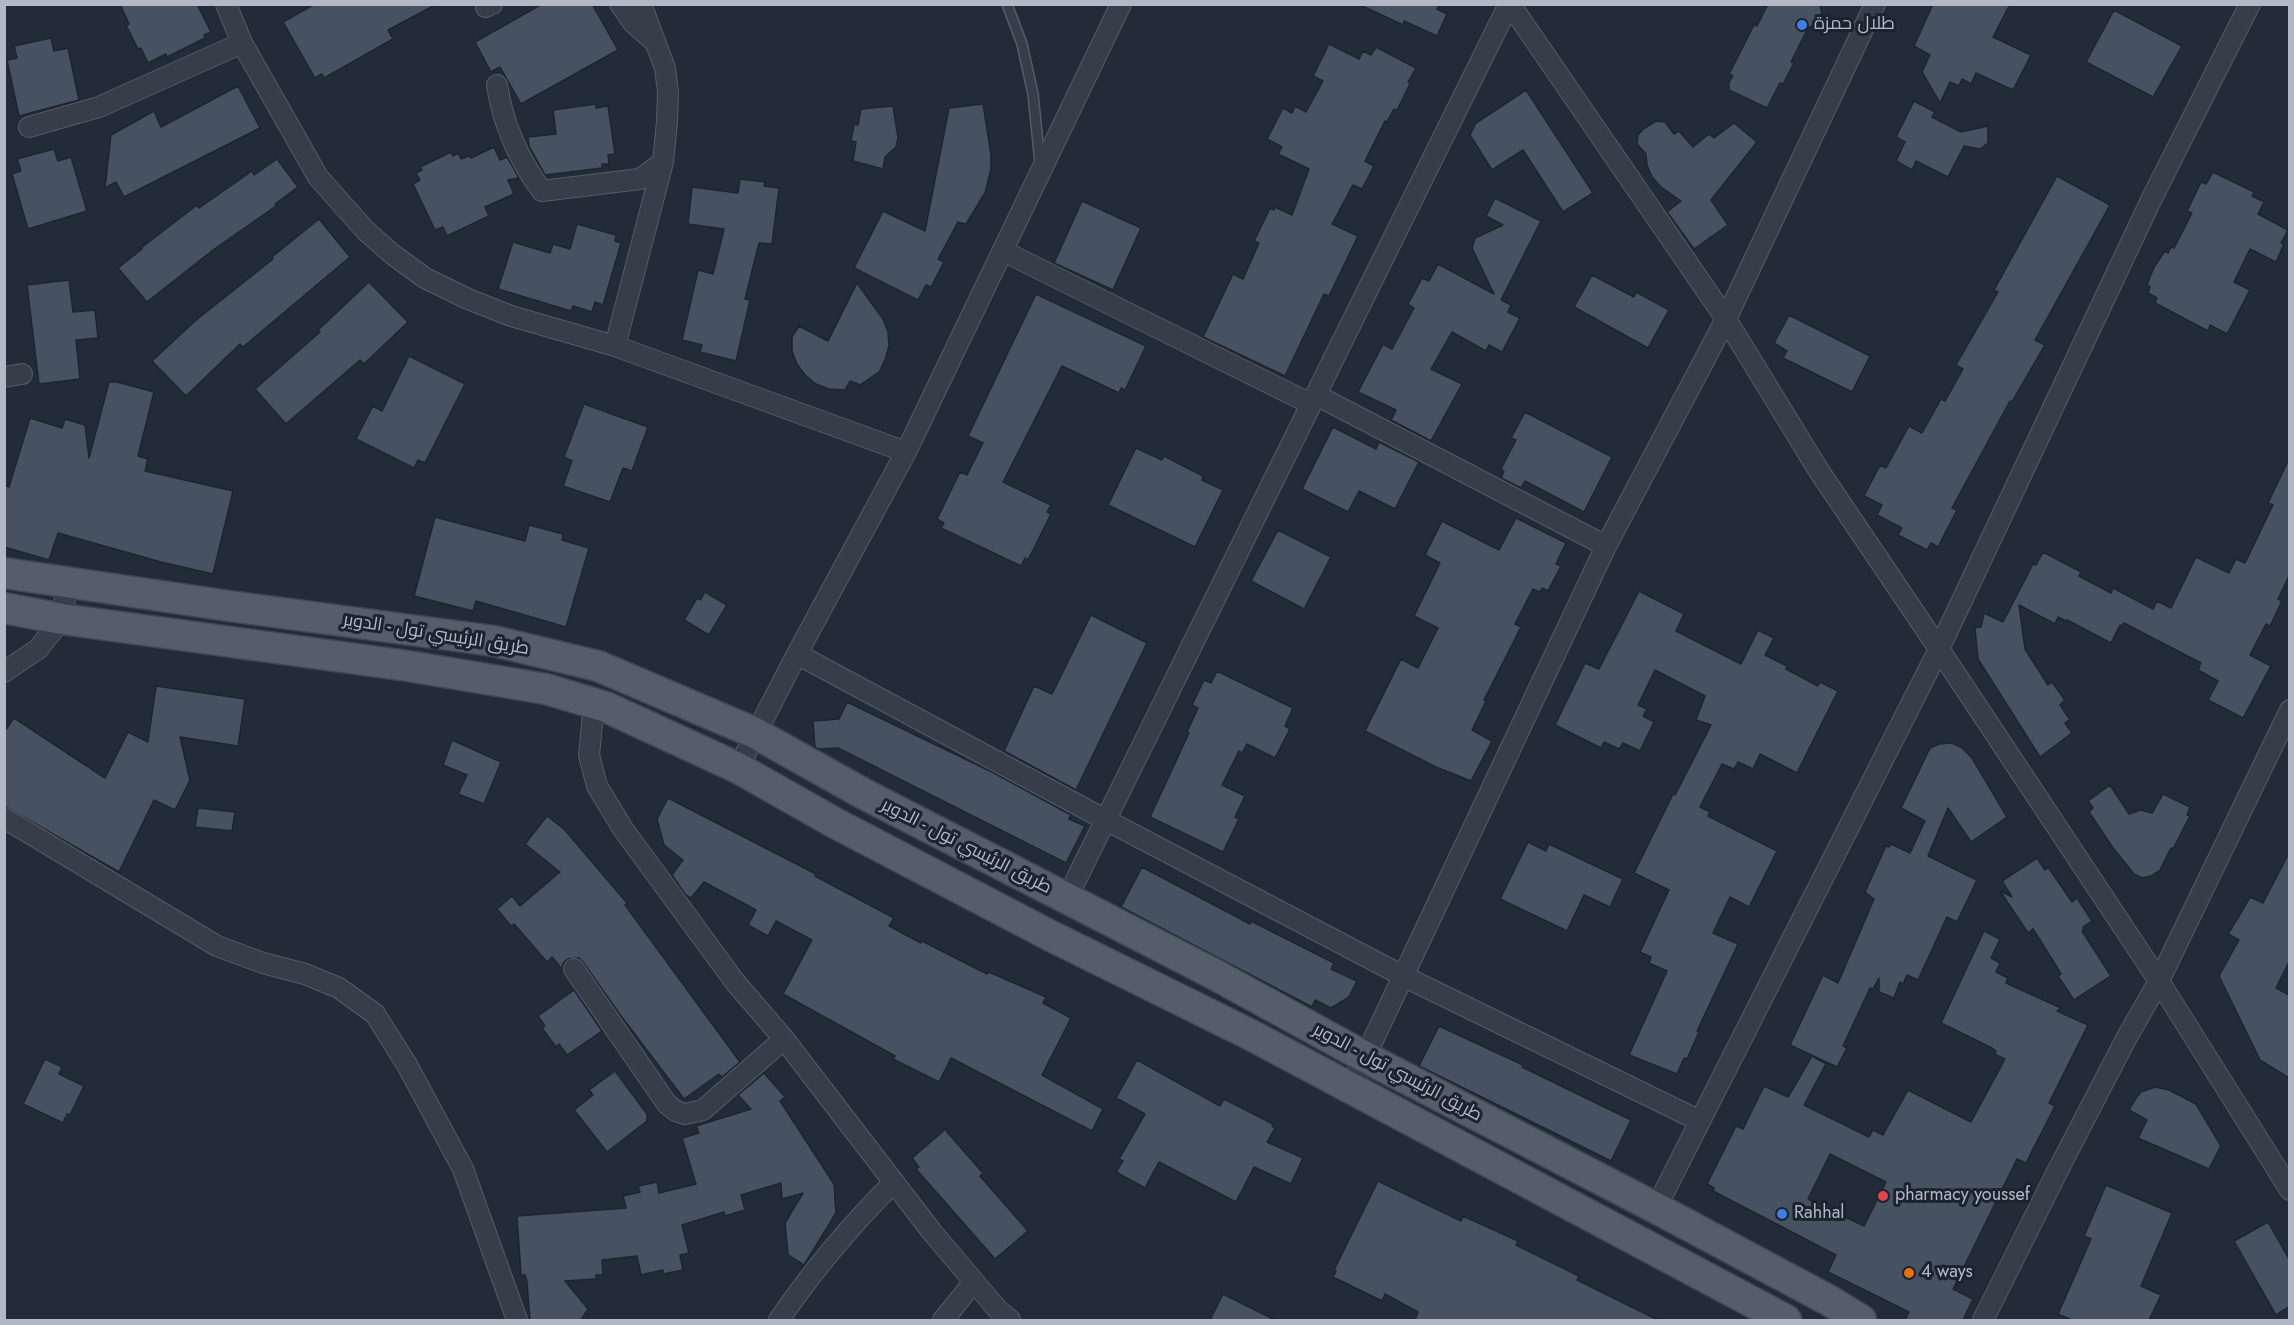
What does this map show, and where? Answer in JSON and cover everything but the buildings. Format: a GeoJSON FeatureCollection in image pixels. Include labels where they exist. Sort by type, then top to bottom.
{"type":"FeatureCollection","features":[{"type":"Feature","properties":{"kind":"main road","name":"طريق الرئيسي تول - الدوير"},"geometry":{"type":"LineString","coordinates":[[4,573],[494,641],[598,666],[755,733],[864,794],[1214,974],[1365,1057],[1656,1208],[1830,1301],[1861,1320]]}},
{"type":"Feature","properties":{"kind":"main road","name":"طريق الرئيسي تول - الدوير"},"geometry":{"type":"LineString","coordinates":[[4,608],[62,619],[408,666],[546,689],[606,707],[738,768],[835,823],[1040,931],[1251,1035],[1786,1320]]}},
{"type":"Feature","properties":{"kind":"street"},"geometry":{"type":"LineString","coordinates":[[226,4],[242,43],[318,177],[366,231],[425,278],[468,299],[511,316],[615,346],[906,452]]}},
{"type":"Feature","properties":{"kind":"street"},"geometry":{"type":"LineString","coordinates":[[620,4],[634,24],[658,44]]}},
{"type":"Feature","properties":{"kind":"street"},"geometry":{"type":"LineString","coordinates":[[615,346],[663,162],[669,92],[658,44],[641,4]]}},
{"type":"Feature","properties":{"kind":"street"},"geometry":{"type":"LineString","coordinates":[[738,768],[906,452],[1121,4]]}},
{"type":"Feature","properties":{"kind":"street"},"geometry":{"type":"LineString","coordinates":[[1067,898],[1510,4],[1726,319],[1819,471],[1940,649],[2159,981],[2289,1190]]}},
{"type":"Feature","properties":{"kind":"street"},"geometry":{"type":"LineString","coordinates":[[1350,1089],[1606,546],[1726,319],[1875,4]]}},
{"type":"Feature","properties":{"kind":"street"},"geometry":{"type":"LineString","coordinates":[[1656,1208],[1940,649],[2152,198],[2250,4]]}},
{"type":"Feature","properties":{"kind":"street"},"geometry":{"type":"LineString","coordinates":[[29,127],[99,107],[242,43]]}},
{"type":"Feature","properties":{"kind":"street"},"geometry":{"type":"LineString","coordinates":[[497,85],[508,130],[526,170],[542,191],[640,179],[663,162]]}},
{"type":"Feature","properties":{"kind":"street"},"geometry":{"type":"LineString","coordinates":[[1003,251],[1314,399],[1606,546]]}},
{"type":"Feature","properties":{"kind":"street"},"geometry":{"type":"LineString","coordinates":[[4,672],[38,649],[62,619],[67,582]]}},
{"type":"Feature","properties":{"kind":"street"},"geometry":{"type":"LineString","coordinates":[[797,654],[1403,976],[1700,1121]]}},
{"type":"Feature","properties":{"kind":"street"},"geometry":{"type":"LineString","coordinates":[[594,703],[589,755],[597,786],[623,829],[735,982],[784,1039],[825,1095],[974,1282],[1010,1320]]}},
{"type":"Feature","properties":{"kind":"street"},"geometry":{"type":"LineString","coordinates":[[1983,1320],[2127,1037],[2159,981],[2289,710]]}},
{"type":"Feature","properties":{"kind":"street"},"geometry":{"type":"LineString","coordinates":[[4,818],[217,946],[263,963],[305,974],[339,988],[375,1014],[407,1065],[463,1169],[517,1320]]}},
{"type":"Feature","properties":{"kind":"street"},"geometry":{"type":"LineString","coordinates":[[574,969],[654,1089],[676,1111],[685,1113],[702,1110],[784,1039]]}},
{"type":"Feature","properties":{"kind":"street"},"geometry":{"type":"LineString","coordinates":[[779,1320],[835,1245],[894,1182]]}},
{"type":"Feature","properties":{"kind":"street"},"geometry":{"type":"LineString","coordinates":[[943,1320],[974,1282]]}},
{"type":"Feature","properties":{"kind":"lane"},"geometry":{"type":"LineString","coordinates":[[1007,4],[1022,44],[1033,94],[1041,171]]}},
{"type":"Feature","properties":{"kind":"place","name":"طلال حمزة"},"geometry":{"type":"Point","coordinates":[1802,25]}},
{"type":"Feature","properties":{"kind":"place","name":"pharmacy youssef"},"geometry":{"type":"Point","coordinates":[1883,1196]}},
{"type":"Feature","properties":{"kind":"place","name":"Rahhal"},"geometry":{"type":"Point","coordinates":[1782,1214]}},
{"type":"Feature","properties":{"kind":"place","name":"4 ways"},"geometry":{"type":"Point","coordinates":[1909,1273]}}]}
